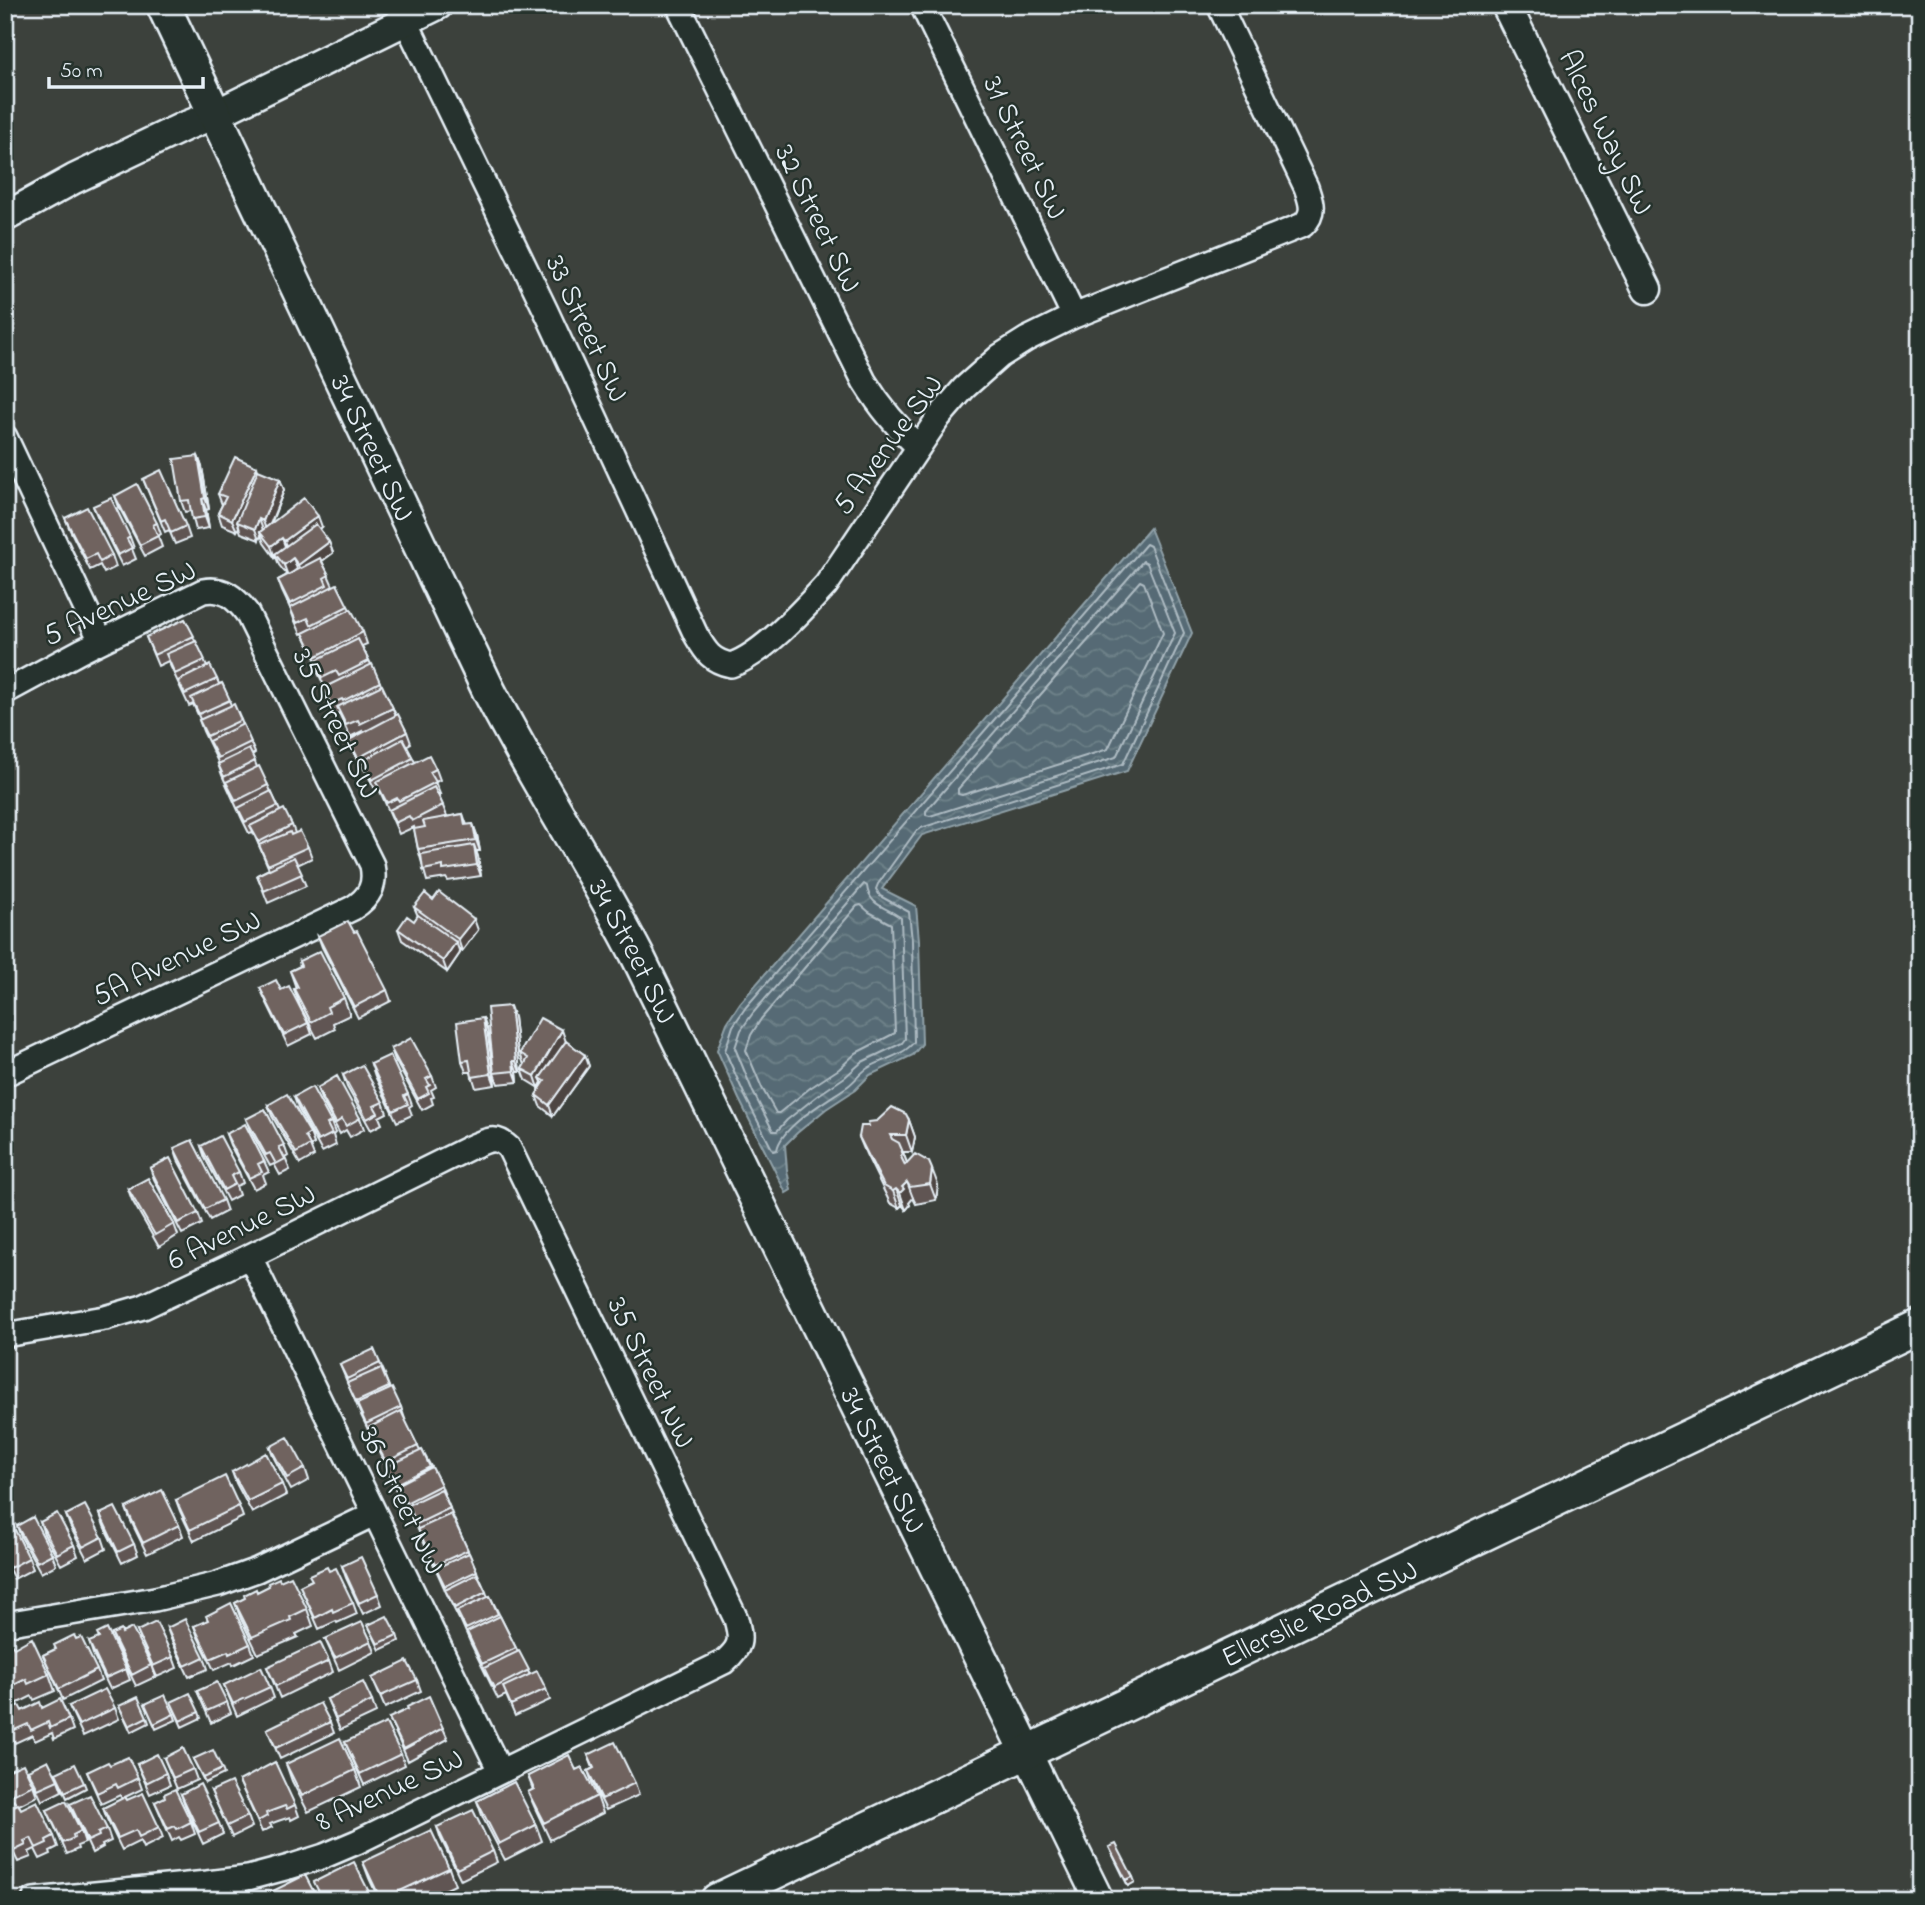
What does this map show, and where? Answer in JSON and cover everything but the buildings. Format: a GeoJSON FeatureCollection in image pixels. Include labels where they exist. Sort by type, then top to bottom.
{"type":"FeatureCollection","features":[{"type":"Feature","properties":{"kind":"main road","name":"34 Street SW"},"geometry":{"type":"LineString","coordinates":[[163,5],[488,689],[519,749],[639,959],[1026,1751]]}},
{"type":"Feature","properties":{"kind":"main road","name":"Ellerslie Road SW"},"geometry":{"type":"LineString","coordinates":[[717,1900],[1920,1325]]}},
{"type":"Feature","properties":{"kind":"street"},"geometry":{"type":"LineString","coordinates":[[5,217],[74,179],[216,114],[402,13],[438,5]]}},
{"type":"Feature","properties":{"kind":"street","name":"32 Street SW"},"geometry":{"type":"LineString","coordinates":[[678,5],[864,381],[886,414],[919,447]]}},
{"type":"Feature","properties":{"kind":"street","name":"31 Street SW"},"geometry":{"type":"LineString","coordinates":[[922,5],[1074,316]]}},
{"type":"Feature","properties":{"kind":"street","name":"5 Avenue SW"},"geometry":{"type":"LineString","coordinates":[[731,665],[766,643],[826,585],[939,417],[964,388],[1000,356],[1027,339],[1074,316],[1303,225],[1309,219],[1312,212],[1306,187],[1219,5]]}},
{"type":"Feature","properties":{"kind":"street","name":"Alces Way SW"},"geometry":{"type":"LineString","coordinates":[[1506,5],[1647,289]]}},
{"type":"Feature","properties":{"kind":"street","name":"33 Street SW"},"geometry":{"type":"LineString","coordinates":[[402,13],[546,311],[696,635],[714,660],[731,665]]}},
{"type":"Feature","properties":{"kind":"street"},"geometry":{"type":"LineString","coordinates":[[5,437],[101,641]]}},
{"type":"Feature","properties":{"kind":"street","name":"5 Avenue SW"},"geometry":{"type":"LineString","coordinates":[[5,692],[203,591],[223,590]]}},
{"type":"Feature","properties":{"kind":"street","name":"35 Street SW"},"geometry":{"type":"LineString","coordinates":[[223,590],[247,613],[372,865],[374,878],[369,893]]}},
{"type":"Feature","properties":{"kind":"street","name":"5A Avenue SW"},"geometry":{"type":"LineString","coordinates":[[5,1074],[353,908],[364,901],[369,893]]}},
{"type":"Feature","properties":{"kind":"street","name":"6 Avenue SW"},"geometry":{"type":"LineString","coordinates":[[5,1335],[121,1314],[162,1299],[492,1139]]}},
{"type":"Feature","properties":{"kind":"street","name":"35 Street NW"},"geometry":{"type":"LineString","coordinates":[[492,1139],[501,1140],[509,1148],[736,1619],[740,1644]]}},
{"type":"Feature","properties":{"kind":"street","name":"36 Street NW"},"geometry":{"type":"LineString","coordinates":[[250,1257],[499,1771]]}},
{"type":"Feature","properties":{"kind":"street"},"geometry":{"type":"LineString","coordinates":[[5,1623],[155,1599],[218,1584],[257,1570],[374,1514]]}},
{"type":"Feature","properties":{"kind":"street","name":"8 Avenue SW"},"geometry":{"type":"LineString","coordinates":[[34,1900],[248,1878],[324,1856],[724,1662],[740,1644]]}},
{"type":"Feature","properties":{"kind":"street","name":"34 Street SW"},"geometry":{"type":"LineString","coordinates":[[1026,1751],[1099,1900]]}},
{"type":"Feature","properties":{"kind":"water"},"geometry":{"type":"Polygon","coordinates":[[[1150,528],[1192,633],[1127,771],[922,835],[882,889],[916,906],[922,1044],[913,1055],[870,1075],[785,1145],[791,1190],[786,1193],[717,1050],[727,1023],[740,1003],[1150,528]]]}}]}
